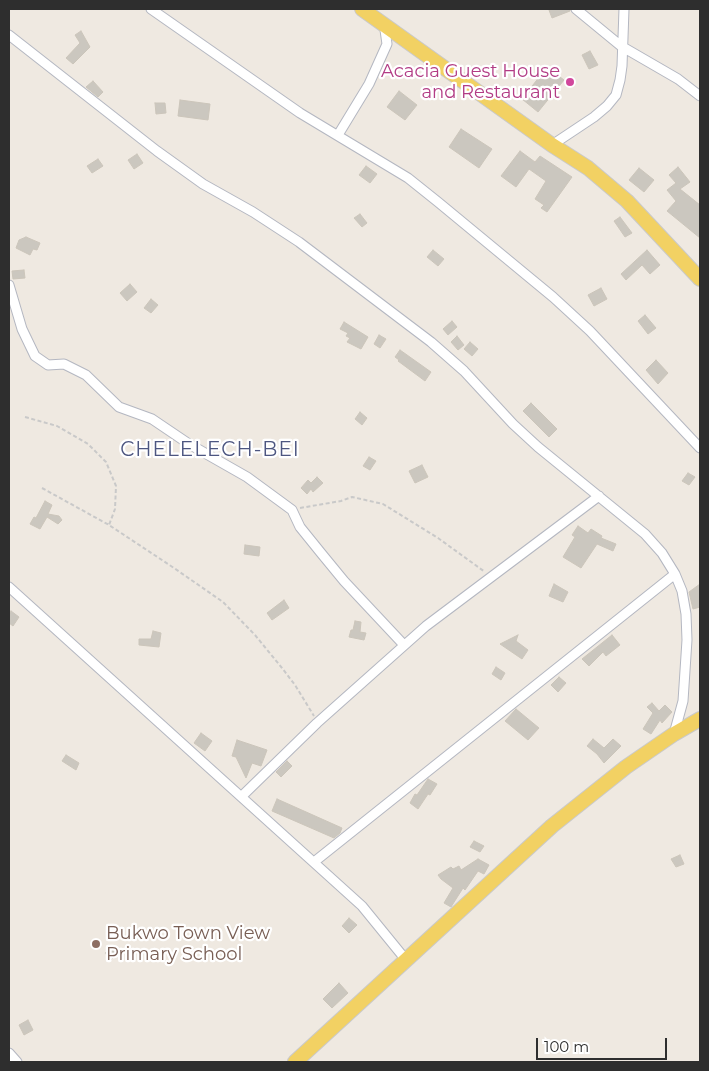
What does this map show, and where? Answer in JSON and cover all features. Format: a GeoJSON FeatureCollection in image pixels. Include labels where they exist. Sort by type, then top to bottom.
{"type":"FeatureCollection","features":[{"type":"Feature","properties":{"kind":"main road"},"geometry":{"type":"LineString","coordinates":[[362,9],[552,145],[588,168],[627,201],[700,279]]}},
{"type":"Feature","properties":{"kind":"main road"},"geometry":{"type":"LineString","coordinates":[[296,1062],[552,826],[626,767],[674,734],[700,719]]}},
{"type":"Feature","properties":{"kind":"street"},"geometry":{"type":"LineString","coordinates":[[151,9],[300,113],[408,178],[553,297],[590,331],[700,448]]}},
{"type":"Feature","properties":{"kind":"street"},"geometry":{"type":"LineString","coordinates":[[576,9],[622,46],[678,80],[700,96]]}},
{"type":"Feature","properties":{"kind":"street"},"geometry":{"type":"LineString","coordinates":[[552,145],[594,117],[616,95],[620,80],[624,9]]}},
{"type":"Feature","properties":{"kind":"street"},"geometry":{"type":"LineString","coordinates":[[338,135],[370,84],[387,44],[384,23]]}},
{"type":"Feature","properties":{"kind":"street"},"geometry":{"type":"LineString","coordinates":[[9,35],[157,151],[204,184],[253,212],[299,242],[431,342],[464,372],[513,424],[538,447],[645,534],[662,553],[675,574],[682,591],[686,614],[687,640],[683,700],[674,734]]}},
{"type":"Feature","properties":{"kind":"street"},"geometry":{"type":"LineString","coordinates":[[686,265],[700,267]]}},
{"type":"Feature","properties":{"kind":"street"},"geometry":{"type":"LineString","coordinates":[[9,285],[22,329],[35,356],[48,365],[64,364],[86,375],[119,408],[152,419],[189,444],[247,477],[292,510],[300,527],[344,581],[404,645]]}},
{"type":"Feature","properties":{"kind":"street"},"geometry":{"type":"LineString","coordinates":[[242,796],[317,723],[404,645],[491,576],[599,496]]}},
{"type":"Feature","properties":{"kind":"street"},"geometry":{"type":"LineString","coordinates":[[314,862],[675,574]]}},
{"type":"Feature","properties":{"kind":"street"},"geometry":{"type":"LineString","coordinates":[[9,587],[362,906],[406,960]]}},
{"type":"Feature","properties":{"kind":"street"},"geometry":{"type":"LineString","coordinates":[[9,1053],[17,1062]]}},
{"type":"Feature","properties":{"kind":"path"},"geometry":{"type":"LineString","coordinates":[[25,417],[57,426],[88,444],[106,462],[116,486],[116,509],[109,525]]}},
{"type":"Feature","properties":{"kind":"path"},"geometry":{"type":"LineString","coordinates":[[42,488],[109,525],[223,602],[255,635],[286,674],[307,703],[317,723]]}},
{"type":"Feature","properties":{"kind":"path"},"geometry":{"type":"LineString","coordinates":[[292,510],[341,501],[352,497],[383,504],[438,538],[491,576]]}},
{"type":"Feature","properties":{"kind":"building"},"geometry":{"type":"Polygon","coordinates":[[[570,9],[570,11],[552,18],[549,10],[570,9]]]}},
{"type":"Feature","properties":{"kind":"building"},"geometry":{"type":"Polygon","coordinates":[[[81,31],[90,47],[73,64],[66,58],[80,43],[75,35],[81,31]]]}},
{"type":"Feature","properties":{"kind":"building"},"geometry":{"type":"Polygon","coordinates":[[[590,51],[598,65],[589,69],[582,55],[590,51]]]}},
{"type":"Feature","properties":{"kind":"building"},"geometry":{"type":"Polygon","coordinates":[[[547,67],[564,80],[538,112],[522,99],[547,67]]]}},
{"type":"Feature","properties":{"kind":"building"},"geometry":{"type":"Polygon","coordinates":[[[93,81],[103,92],[98,97],[86,87],[93,81]]]}},
{"type":"Feature","properties":{"kind":"building"},"geometry":{"type":"Polygon","coordinates":[[[399,91],[417,105],[405,120],[387,107],[399,91]]]}},
{"type":"Feature","properties":{"kind":"building"},"geometry":{"type":"Polygon","coordinates":[[[180,100],[210,104],[208,120],[178,116],[180,100]]]}},
{"type":"Feature","properties":{"kind":"building"},"geometry":{"type":"Polygon","coordinates":[[[155,103],[165,103],[166,113],[156,114],[155,103]]]}},
{"type":"Feature","properties":{"kind":"building"},"geometry":{"type":"Polygon","coordinates":[[[461,129],[492,149],[479,168],[449,147],[461,129]]]}},
{"type":"Feature","properties":{"kind":"building"},"geometry":{"type":"Polygon","coordinates":[[[520,151],[535,162],[540,156],[572,177],[547,212],[541,208],[544,205],[535,199],[546,181],[529,169],[516,187],[501,176],[520,151]]]}},
{"type":"Feature","properties":{"kind":"building"},"geometry":{"type":"Polygon","coordinates":[[[137,154],[143,163],[134,169],[128,160],[137,154]]]}},
{"type":"Feature","properties":{"kind":"building"},"geometry":{"type":"Polygon","coordinates":[[[98,159],[103,166],[92,173],[87,166],[98,159]]]}},
{"type":"Feature","properties":{"kind":"building"},"geometry":{"type":"Polygon","coordinates":[[[366,166],[377,174],[370,183],[359,175],[366,166]]]}},
{"type":"Feature","properties":{"kind":"building"},"geometry":{"type":"Polygon","coordinates":[[[678,167],[690,182],[680,189],[700,205],[700,238],[667,211],[676,201],[667,190],[676,183],[669,175],[678,167]]]}},
{"type":"Feature","properties":{"kind":"building"},"geometry":{"type":"Polygon","coordinates":[[[639,168],[654,180],[644,192],[629,180],[639,168]]]}},
{"type":"Feature","properties":{"kind":"building"},"geometry":{"type":"Polygon","coordinates":[[[360,214],[367,223],[362,227],[354,218],[360,214]]]}},
{"type":"Feature","properties":{"kind":"building"},"geometry":{"type":"Polygon","coordinates":[[[620,217],[632,233],[625,237],[614,221],[620,217]]]}},
{"type":"Feature","properties":{"kind":"building"},"geometry":{"type":"Polygon","coordinates":[[[26,237],[40,243],[37,250],[33,249],[30,255],[16,248],[19,240],[26,237]]]}},
{"type":"Feature","properties":{"kind":"building"},"geometry":{"type":"Polygon","coordinates":[[[433,250],[444,259],[438,266],[427,257],[433,250]]]}},
{"type":"Feature","properties":{"kind":"building"},"geometry":{"type":"Polygon","coordinates":[[[647,250],[660,265],[650,274],[642,265],[626,280],[621,274],[647,250]]]}},
{"type":"Feature","properties":{"kind":"building"},"geometry":{"type":"Polygon","coordinates":[[[24,270],[25,278],[13,279],[12,271],[24,270]]]}},
{"type":"Feature","properties":{"kind":"building"},"geometry":{"type":"Polygon","coordinates":[[[130,284],[137,292],[127,301],[120,293],[130,284]]]}},
{"type":"Feature","properties":{"kind":"building"},"geometry":{"type":"Polygon","coordinates":[[[601,288],[607,299],[594,306],[588,295],[601,288]]]}},
{"type":"Feature","properties":{"kind":"building"},"geometry":{"type":"Polygon","coordinates":[[[151,299],[158,305],[151,313],[144,308],[151,299]]]}},
{"type":"Feature","properties":{"kind":"building"},"geometry":{"type":"Polygon","coordinates":[[[645,315],[656,328],[648,334],[638,321],[645,315]]]}},
{"type":"Feature","properties":{"kind":"building"},"geometry":{"type":"Polygon","coordinates":[[[452,321],[457,327],[448,335],[443,329],[452,321]]]}},
{"type":"Feature","properties":{"kind":"building"},"geometry":{"type":"Polygon","coordinates":[[[344,322],[368,337],[361,349],[347,342],[350,338],[346,336],[348,333],[340,329],[344,322]]]}},
{"type":"Feature","properties":{"kind":"building"},"geometry":{"type":"Polygon","coordinates":[[[379,335],[386,339],[380,348],[374,344],[379,335]]]}},
{"type":"Feature","properties":{"kind":"building"},"geometry":{"type":"Polygon","coordinates":[[[457,336],[464,345],[458,350],[451,342],[457,336]]]}},
{"type":"Feature","properties":{"kind":"building"},"geometry":{"type":"Polygon","coordinates":[[[470,342],[478,349],[472,356],[464,349],[470,342]]]}},
{"type":"Feature","properties":{"kind":"building"},"geometry":{"type":"Polygon","coordinates":[[[400,350],[431,372],[425,381],[398,361],[395,357],[400,350]]]}},
{"type":"Feature","properties":{"kind":"building"},"geometry":{"type":"Polygon","coordinates":[[[656,360],[668,373],[658,384],[646,370],[656,360]]]}},
{"type":"Feature","properties":{"kind":"building"},"geometry":{"type":"Polygon","coordinates":[[[531,403],[557,429],[549,437],[523,411],[531,403]]]}},
{"type":"Feature","properties":{"kind":"building"},"geometry":{"type":"Polygon","coordinates":[[[360,412],[367,418],[362,425],[355,419],[360,412]]]}},
{"type":"Feature","properties":{"kind":"building"},"geometry":{"type":"Polygon","coordinates":[[[369,457],[376,461],[370,470],[363,466],[369,457]]]}},
{"type":"Feature","properties":{"kind":"building"},"geometry":{"type":"Polygon","coordinates":[[[422,465],[428,477],[415,483],[409,471],[422,465]]]}},
{"type":"Feature","properties":{"kind":"building"},"geometry":{"type":"Polygon","coordinates":[[[688,473],[695,477],[689,485],[682,481],[688,473]]]}},
{"type":"Feature","properties":{"kind":"building"},"geometry":{"type":"Polygon","coordinates":[[[317,477],[323,483],[313,492],[311,489],[307,494],[301,488],[308,480],[311,483],[317,477]]]}},
{"type":"Feature","properties":{"kind":"building"},"geometry":{"type":"Polygon","coordinates":[[[45,501],[52,505],[48,514],[59,516],[62,520],[58,524],[47,517],[40,529],[30,524],[34,517],[36,518],[45,501]]]}},
{"type":"Feature","properties":{"kind":"building"},"geometry":{"type":"Polygon","coordinates":[[[578,526],[588,533],[591,529],[602,536],[601,538],[616,544],[613,551],[597,544],[581,568],[563,557],[575,537],[572,535],[578,526]]]}},
{"type":"Feature","properties":{"kind":"building"},"geometry":{"type":"Polygon","coordinates":[[[245,545],[260,547],[259,556],[244,554],[245,545]]]}},
{"type":"Feature","properties":{"kind":"building"},"geometry":{"type":"Polygon","coordinates":[[[554,584],[568,592],[563,602],[549,596],[554,584]]]}},
{"type":"Feature","properties":{"kind":"building"},"geometry":{"type":"Polygon","coordinates":[[[700,584],[700,607],[693,609],[689,592],[700,584]]]}},
{"type":"Feature","properties":{"kind":"building"},"geometry":{"type":"Polygon","coordinates":[[[284,600],[289,608],[272,620],[267,613],[284,600]]]}},
{"type":"Feature","properties":{"kind":"building"},"geometry":{"type":"Polygon","coordinates":[[[11,611],[19,617],[13,626],[9,623],[11,611]]]}},
{"type":"Feature","properties":{"kind":"building"},"geometry":{"type":"Polygon","coordinates":[[[355,621],[361,622],[360,632],[366,633],[364,640],[349,637],[355,621]]]}},
{"type":"Feature","properties":{"kind":"building"},"geometry":{"type":"Polygon","coordinates":[[[153,631],[161,633],[159,647],[139,645],[139,639],[151,639],[153,631]]]}},
{"type":"Feature","properties":{"kind":"building"},"geometry":{"type":"Polygon","coordinates":[[[518,635],[516,641],[528,650],[522,659],[500,644],[518,635]]]}},
{"type":"Feature","properties":{"kind":"building"},"geometry":{"type":"Polygon","coordinates":[[[612,635],[620,645],[606,656],[603,652],[589,666],[582,659],[612,635]]]}},
{"type":"Feature","properties":{"kind":"building"},"geometry":{"type":"Polygon","coordinates":[[[496,667],[505,673],[501,680],[492,674],[496,667]]]}},
{"type":"Feature","properties":{"kind":"building"},"geometry":{"type":"Polygon","coordinates":[[[559,677],[566,683],[558,692],[551,685],[559,677]]]}},
{"type":"Feature","properties":{"kind":"building"},"geometry":{"type":"Polygon","coordinates":[[[652,703],[659,711],[665,705],[672,712],[662,723],[660,720],[651,734],[643,729],[653,713],[647,707],[652,703]]]}},
{"type":"Feature","properties":{"kind":"building"},"geometry":{"type":"Polygon","coordinates":[[[516,709],[539,728],[528,740],[505,721],[516,709]]]}},
{"type":"Feature","properties":{"kind":"building"},"geometry":{"type":"Polygon","coordinates":[[[201,733],[212,741],[205,751],[194,743],[201,733]]]}},
{"type":"Feature","properties":{"kind":"building"},"geometry":{"type":"Polygon","coordinates":[[[593,739],[604,748],[613,739],[621,746],[604,763],[587,746],[593,739]]]}},
{"type":"Feature","properties":{"kind":"building"},"geometry":{"type":"Polygon","coordinates":[[[237,740],[267,750],[261,766],[252,763],[246,778],[236,757],[232,756],[237,740]]]}},
{"type":"Feature","properties":{"kind":"building"},"geometry":{"type":"Polygon","coordinates":[[[66,755],[79,763],[76,770],[62,761],[66,755]]]}},
{"type":"Feature","properties":{"kind":"building"},"geometry":{"type":"Polygon","coordinates":[[[287,761],[292,766],[281,777],[276,772],[287,761]]]}},
{"type":"Feature","properties":{"kind":"building"},"geometry":{"type":"Polygon","coordinates":[[[428,779],[437,784],[418,809],[410,803],[428,779]]]}},
{"type":"Feature","properties":{"kind":"building"},"geometry":{"type":"Polygon","coordinates":[[[277,799],[342,828],[340,833],[334,838],[272,811],[277,799]]]}},
{"type":"Feature","properties":{"kind":"building"},"geometry":{"type":"Polygon","coordinates":[[[474,841],[484,846],[480,852],[470,847],[474,841]]]}},
{"type":"Feature","properties":{"kind":"building"},"geometry":{"type":"Polygon","coordinates":[[[680,855],[684,864],[676,867],[671,859],[680,855]]]}},
{"type":"Feature","properties":{"kind":"building"},"geometry":{"type":"Polygon","coordinates":[[[478,859],[489,865],[484,874],[478,871],[465,890],[463,888],[451,907],[444,903],[453,888],[438,875],[451,867],[453,869],[459,866],[461,870],[478,859]]]}},
{"type":"Feature","properties":{"kind":"building"},"geometry":{"type":"Polygon","coordinates":[[[349,918],[357,925],[349,933],[342,926],[349,918]]]}},
{"type":"Feature","properties":{"kind":"building"},"geometry":{"type":"Polygon","coordinates":[[[111,947],[118,953],[111,960],[105,953],[111,947]]]}},
{"type":"Feature","properties":{"kind":"building"},"geometry":{"type":"Polygon","coordinates":[[[339,983],[348,993],[332,1008],[323,999],[339,983]]]}},
{"type":"Feature","properties":{"kind":"building"},"geometry":{"type":"Polygon","coordinates":[[[28,1020],[33,1030],[24,1035],[19,1025],[28,1020]]]}},
{"type":"Feature","properties":{"kind":"place","name":"Acacia Guest House and Restaurant"},"geometry":{"type":"Point","coordinates":[570,82]}},
{"type":"Feature","properties":{"kind":"place","name":"Bukwo Town View Primary School"},"geometry":{"type":"Point","coordinates":[96,944]}},
{"type":"Feature","properties":{"kind":"district","name":"CHELELECH-BEI"},"geometry":{"type":"Point","coordinates":[210,450]}}]}
